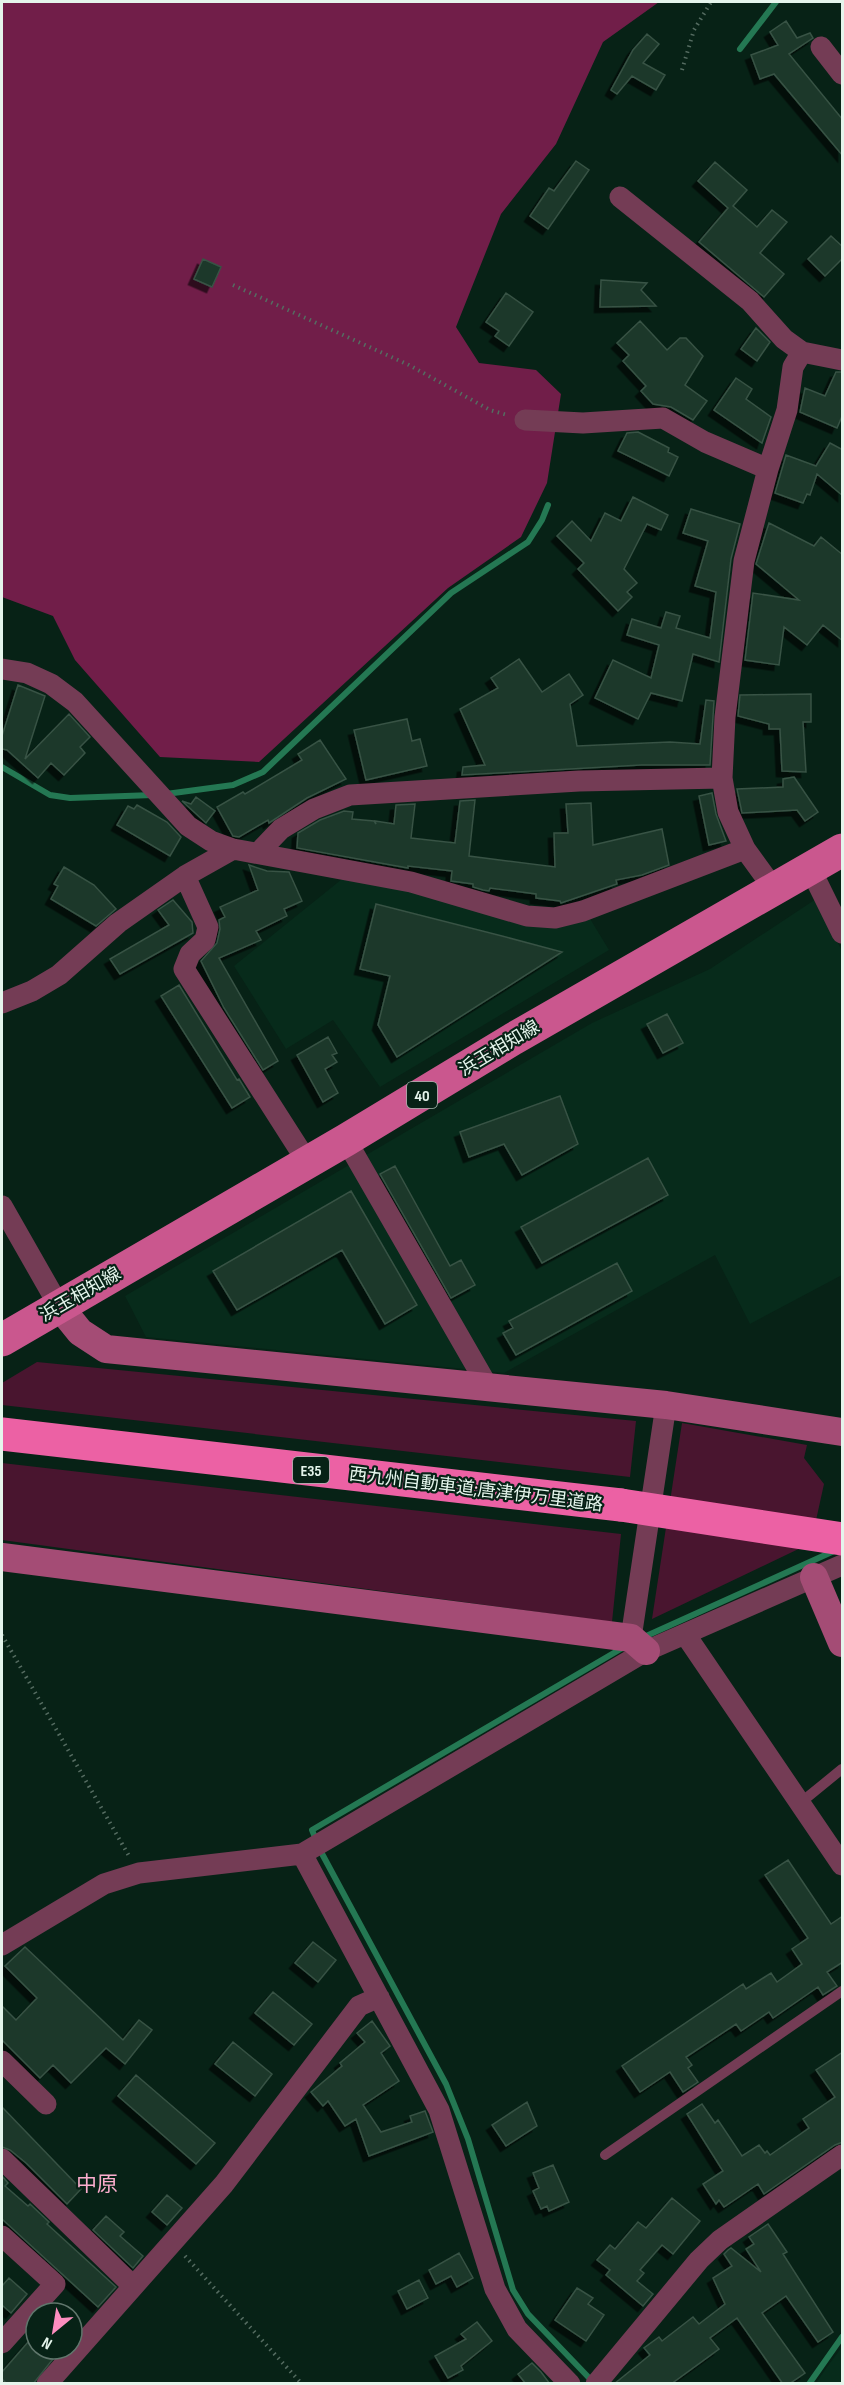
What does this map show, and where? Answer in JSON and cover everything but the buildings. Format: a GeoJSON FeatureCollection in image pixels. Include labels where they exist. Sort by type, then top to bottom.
{"type":"FeatureCollection","features":[{"type":"Feature","properties":{"kind":"highway","name":"西九州自動車道;唐津伊万里道路"},"geometry":{"type":"LineString","coordinates":[[2,1434],[621,1505],[843,1539]]}},
{"type":"Feature","properties":{"kind":"main road","name":"浜玉相知線"},"geometry":{"type":"LineString","coordinates":[[2,1340],[346,1140],[513,1039],[843,850]]}},
{"type":"Feature","properties":{"kind":"street"},"geometry":{"type":"LineString","coordinates":[[821,47],[843,74]]}},
{"type":"Feature","properties":{"kind":"street"},"geometry":{"type":"LineString","coordinates":[[620,197],[750,302],[784,339],[802,352],[843,360]]}},
{"type":"Feature","properties":{"kind":"street"},"geometry":{"type":"LineString","coordinates":[[774,889],[745,849],[728,812],[723,778],[724,717],[744,561],[768,469],[787,410],[793,367],[802,352]]}},
{"type":"Feature","properties":{"kind":"street"},"geometry":{"type":"LineString","coordinates":[[525,420],[583,423],[663,418],[705,442],[768,469]]}},
{"type":"Feature","properties":{"kind":"street"},"geometry":{"type":"LineString","coordinates":[[2,669],[27,673],[51,684],[75,702],[158,796],[188,826],[211,842],[233,849],[411,882],[528,916],[555,918],[583,911],[745,849]]}},
{"type":"Feature","properties":{"kind":"street"},"geometry":{"type":"LineString","coordinates":[[258,852],[281,829],[314,808],[351,795],[579,781],[723,778]]}},
{"type":"Feature","properties":{"kind":"street"},"geometry":{"type":"LineString","coordinates":[[2,1003],[32,991],[59,975],[118,923],[184,876],[233,849]]}},
{"type":"Feature","properties":{"kind":"street"},"geometry":{"type":"LineString","coordinates":[[810,868],[843,933]]}},
{"type":"Feature","properties":{"kind":"street"},"geometry":{"type":"LineString","coordinates":[[184,876],[208,927],[205,940],[190,954],[184,969],[308,1162]]}},
{"type":"Feature","properties":{"kind":"street"},"geometry":{"type":"LineString","coordinates":[[346,1140],[487,1385]]}},
{"type":"Feature","properties":{"kind":"street"},"geometry":{"type":"LineString","coordinates":[[2,1206],[59,1306],[80,1332],[106,1349],[487,1385],[666,1405],[843,1432]]}},
{"type":"Feature","properties":{"kind":"street"},"geometry":{"type":"LineString","coordinates":[[638,1645],[666,1405]]}},
{"type":"Feature","properties":{"kind":"street"},"geometry":{"type":"LineString","coordinates":[[2,1557],[638,1645]]}},
{"type":"Feature","properties":{"kind":"street"},"geometry":{"type":"LineString","coordinates":[[2,1945],[104,1884],[139,1873],[304,1853],[638,1645],[685,1634],[843,1565]]}},
{"type":"Feature","properties":{"kind":"street"},"geometry":{"type":"LineString","coordinates":[[814,1577],[843,1643]]}},
{"type":"Feature","properties":{"kind":"street"},"geometry":{"type":"LineString","coordinates":[[685,1634],[799,1804],[843,1865]]}},
{"type":"Feature","properties":{"kind":"street"},"geometry":{"type":"LineString","coordinates":[[304,1853],[439,2110],[495,2289],[517,2329],[570,2384]]}},
{"type":"Feature","properties":{"kind":"street"},"geometry":{"type":"LineString","coordinates":[[47,2384],[224,2184],[359,2006],[379,1997]]}},
{"type":"Feature","properties":{"kind":"street"},"geometry":{"type":"LineString","coordinates":[[2,2061],[46,2104]]}},
{"type":"Feature","properties":{"kind":"street"},"geometry":{"type":"LineString","coordinates":[[600,2378],[699,2260],[720,2240],[843,2155]]}},
{"type":"Feature","properties":{"kind":"street"},"geometry":{"type":"LineString","coordinates":[[2,2159],[133,2286]]}},
{"type":"Feature","properties":{"kind":"street"},"geometry":{"type":"LineString","coordinates":[[2,2236],[54,2284],[2,2343]]}},
{"type":"Feature","properties":{"kind":"lane"},"geometry":{"type":"LineString","coordinates":[[799,1804],[843,1769]]}},
{"type":"Feature","properties":{"kind":"lane"},"geometry":{"type":"LineString","coordinates":[[605,2156],[843,1991]]}},
{"type":"Feature","properties":{"kind":"path"},"geometry":{"type":"LineString","coordinates":[[682,70],[694,30],[711,2]]}},
{"type":"Feature","properties":{"kind":"path"},"geometry":{"type":"LineString","coordinates":[[233,285],[409,366],[490,410],[525,420]]}},
{"type":"Feature","properties":{"kind":"path"},"geometry":{"type":"LineString","coordinates":[[2,1635],[139,1873]]}},
{"type":"Feature","properties":{"kind":"path"},"geometry":{"type":"LineString","coordinates":[[172,2242],[302,2384]]}},
{"type":"Feature","properties":{"kind":"shaded area"},"geometry":{"type":"Polygon","coordinates":[[[2,2],[659,2],[603,42],[556,144],[501,214],[456,327],[479,363],[536,370],[561,394],[547,483],[521,537],[448,588],[259,762],[160,757],[75,660],[53,616],[2,597],[2,2]]]}},
{"type":"Feature","properties":{"kind":"shaded area"},"geometry":{"type":"Polygon","coordinates":[[[347,875],[589,917],[609,950],[380,1087],[333,1020],[286,1049],[234,966],[347,875]]]}},
{"type":"Feature","properties":{"kind":"shaded area"},"geometry":{"type":"Polygon","coordinates":[[[816,899],[842,951],[842,1275],[750,1324],[715,1255],[504,1373],[146,1337],[125,1296],[592,1023],[710,969],[816,899]]]}},
{"type":"Feature","properties":{"kind":"shaded area"},"geometry":{"type":"Polygon","coordinates":[[[37,1362],[636,1421],[630,1477],[2,1405],[2,1383],[37,1362]]]}},
{"type":"Feature","properties":{"kind":"shaded area"},"geometry":{"type":"Polygon","coordinates":[[[682,1423],[807,1445],[804,1458],[824,1484],[811,1543],[652,1619],[682,1423]]]}},
{"type":"Feature","properties":{"kind":"shaded area"},"geometry":{"type":"Polygon","coordinates":[[[2,1463],[621,1534],[612,1622],[2,1540],[2,1463]]]}},
{"type":"Feature","properties":{"kind":"shaded area"},"geometry":{"type":"Polygon","coordinates":[[[842,2347],[842,2383],[816,2383],[827,2367],[842,2347]]]}},
{"type":"Feature","properties":{"kind":"waterway"},"geometry":{"type":"LineString","coordinates":[[740,49],[776,2]]}},
{"type":"Feature","properties":{"kind":"waterway"},"geometry":{"type":"LineString","coordinates":[[166,794],[233,785],[263,772],[451,593],[528,542],[542,520],[548,505]]}},
{"type":"Feature","properties":{"kind":"waterway"},"geometry":{"type":"LineString","coordinates":[[2,767],[50,795],[70,798],[153,795]]}},
{"type":"Feature","properties":{"kind":"waterway"},"geometry":{"type":"LineString","coordinates":[[644,1637],[834,1551]]}},
{"type":"Feature","properties":{"kind":"waterway"},"geometry":{"type":"LineString","coordinates":[[593,2382],[528,2314],[513,2290],[468,2139],[446,2084],[320,1850],[312,1830],[624,1647]]}},
{"type":"Feature","properties":{"kind":"waterway"},"geometry":{"type":"LineString","coordinates":[[809,2384],[842,2337]]}},
{"type":"Feature","properties":{"kind":"district","name":"中原"},"geometry":{"type":"Point","coordinates":[97,2184]}}]}
